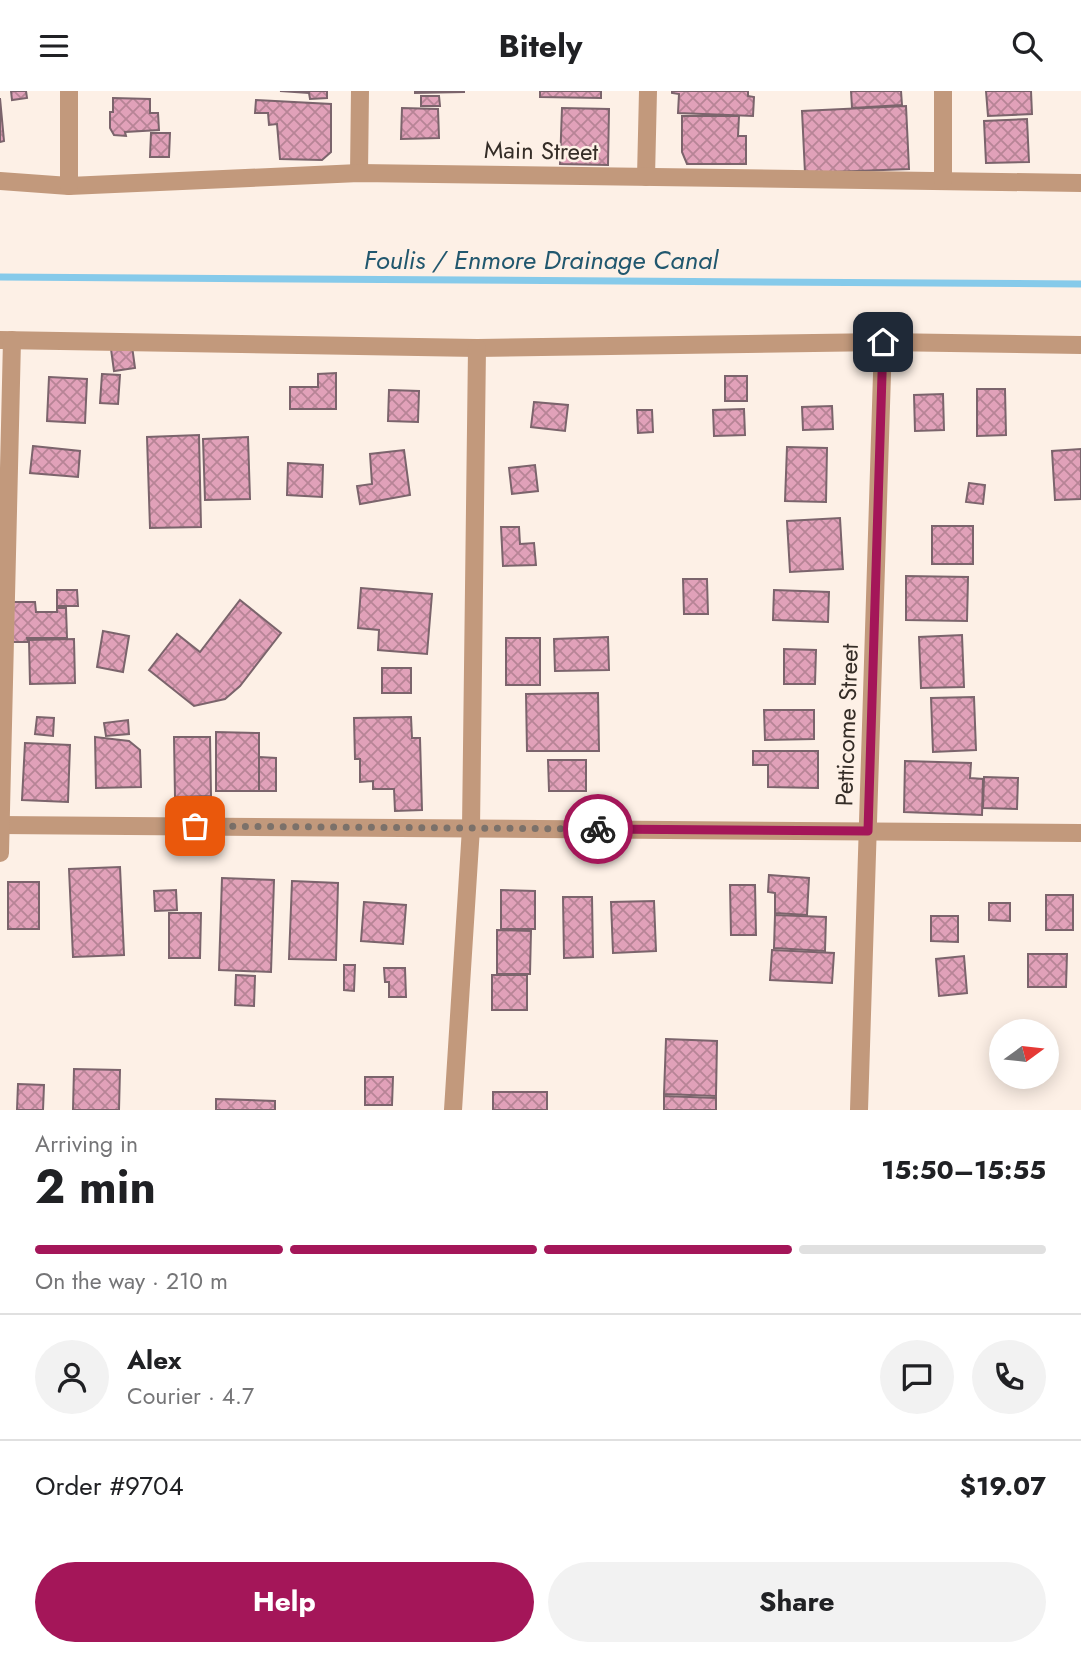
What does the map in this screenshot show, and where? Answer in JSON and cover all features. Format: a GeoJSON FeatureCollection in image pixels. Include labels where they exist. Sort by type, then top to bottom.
{"type":"FeatureCollection","features":[{"type":"Feature","properties":{"kind":"street"},"geometry":{"type":"LineString","coordinates":[[69,91],[69,186]]}},
{"type":"Feature","properties":{"kind":"street"},"geometry":{"type":"LineString","coordinates":[[359,173],[360,91]]}},
{"type":"Feature","properties":{"kind":"street"},"geometry":{"type":"LineString","coordinates":[[646,177],[648,91]]}},
{"type":"Feature","properties":{"kind":"street"},"geometry":{"type":"LineString","coordinates":[[943,91],[943,181]]}},
{"type":"Feature","properties":{"kind":"street","name":"Main Street"},"geometry":{"type":"LineString","coordinates":[[0,181],[69,186],[359,173],[1081,183]]}},
{"type":"Feature","properties":{"kind":"street"},"geometry":{"type":"LineString","coordinates":[[0,853],[6,340],[477,348],[883,342],[1081,345]]}},
{"type":"Feature","properties":{"kind":"street","name":"Petticome Street"},"geometry":{"type":"LineString","coordinates":[[859,1110],[883,342]]}},
{"type":"Feature","properties":{"kind":"street"},"geometry":{"type":"LineString","coordinates":[[453,1110],[471,828],[477,348]]}},
{"type":"Feature","properties":{"kind":"street"},"geometry":{"type":"LineString","coordinates":[[1,825],[1081,833]]}},
{"type":"Feature","properties":{"kind":"building"},"geometry":{"type":"Polygon","coordinates":[[[11,91],[26,91],[27,98],[12,100],[11,91]]]}},
{"type":"Feature","properties":{"kind":"building"},"geometry":{"type":"Polygon","coordinates":[[[280,91],[327,91],[327,98],[310,99],[309,93],[280,91]]]}},
{"type":"Feature","properties":{"kind":"building"},"geometry":{"type":"Polygon","coordinates":[[[464,91],[464,92],[415,93],[464,91]]]}},
{"type":"Feature","properties":{"kind":"building"},"geometry":{"type":"Polygon","coordinates":[[[540,91],[601,91],[601,98],[540,97],[540,91]]]}},
{"type":"Feature","properties":{"kind":"building"},"geometry":{"type":"Polygon","coordinates":[[[672,91],[748,91],[748,96],[754,97],[753,116],[678,113],[679,94],[672,91]]]}},
{"type":"Feature","properties":{"kind":"building"},"geometry":{"type":"Polygon","coordinates":[[[851,91],[901,91],[902,105],[852,108],[851,91]]]}},
{"type":"Feature","properties":{"kind":"building"},"geometry":{"type":"Polygon","coordinates":[[[986,91],[1031,91],[1032,114],[988,116],[986,91]]]}},
{"type":"Feature","properties":{"kind":"building"},"geometry":{"type":"Polygon","coordinates":[[[421,96],[439,96],[440,106],[421,106],[421,96]]]}},
{"type":"Feature","properties":{"kind":"building"},"geometry":{"type":"Polygon","coordinates":[[[0,98],[4,141],[0,142],[0,98]]]}},
{"type":"Feature","properties":{"kind":"building"},"geometry":{"type":"Polygon","coordinates":[[[113,98],[150,99],[150,113],[158,113],[159,130],[125,132],[126,136],[114,135],[110,128],[113,98]]]}},
{"type":"Feature","properties":{"kind":"building"},"geometry":{"type":"Polygon","coordinates":[[[256,100],[331,104],[331,152],[322,160],[280,159],[277,124],[269,125],[268,113],[255,113],[256,100]]]}},
{"type":"Feature","properties":{"kind":"building"},"geometry":{"type":"Polygon","coordinates":[[[906,106],[909,169],[805,173],[802,111],[906,106]]]}},
{"type":"Feature","properties":{"kind":"building"},"geometry":{"type":"Polygon","coordinates":[[[402,108],[438,109],[439,138],[401,139],[402,108]]]}},
{"type":"Feature","properties":{"kind":"building"},"geometry":{"type":"Polygon","coordinates":[[[562,108],[609,109],[608,165],[560,164],[562,108]]]}},
{"type":"Feature","properties":{"kind":"building"},"geometry":{"type":"Polygon","coordinates":[[[682,116],[739,116],[738,136],[746,136],[746,164],[687,164],[682,152],[682,116]]]}},
{"type":"Feature","properties":{"kind":"building"},"geometry":{"type":"Polygon","coordinates":[[[1027,119],[1029,162],[986,163],[984,121],[1027,119]]]}},
{"type":"Feature","properties":{"kind":"building"},"geometry":{"type":"Polygon","coordinates":[[[151,133],[170,133],[169,157],[150,157],[151,133]]]}},
{"type":"Feature","properties":{"kind":"building"},"geometry":{"type":"Polygon","coordinates":[[[132,346],[135,368],[114,371],[111,349],[132,346]]]}},
{"type":"Feature","properties":{"kind":"building"},"geometry":{"type":"Polygon","coordinates":[[[336,373],[336,409],[290,409],[290,387],[318,387],[318,374],[336,373]]]}},
{"type":"Feature","properties":{"kind":"building"},"geometry":{"type":"Polygon","coordinates":[[[102,374],[120,375],[118,404],[100,403],[102,374]]]}},
{"type":"Feature","properties":{"kind":"building"},"geometry":{"type":"Polygon","coordinates":[[[725,376],[747,376],[747,401],[725,401],[725,376]]]}},
{"type":"Feature","properties":{"kind":"building"},"geometry":{"type":"Polygon","coordinates":[[[49,377],[87,379],[85,423],[47,421],[49,377]]]}},
{"type":"Feature","properties":{"kind":"building"},"geometry":{"type":"Polygon","coordinates":[[[977,389],[1005,389],[1006,435],[977,436],[977,389]]]}},
{"type":"Feature","properties":{"kind":"building"},"geometry":{"type":"Polygon","coordinates":[[[389,390],[419,391],[418,422],[388,421],[389,390]]]}},
{"type":"Feature","properties":{"kind":"building"},"geometry":{"type":"Polygon","coordinates":[[[943,394],[944,430],[915,431],[914,395],[943,394]]]}},
{"type":"Feature","properties":{"kind":"building"},"geometry":{"type":"Polygon","coordinates":[[[534,402],[568,405],[565,431],[531,427],[534,402]]]}},
{"type":"Feature","properties":{"kind":"building"},"geometry":{"type":"Polygon","coordinates":[[[832,406],[833,429],[803,430],[802,407],[832,406]]]}},
{"type":"Feature","properties":{"kind":"building"},"geometry":{"type":"Polygon","coordinates":[[[744,409],[745,435],[714,436],[713,410],[744,409]]]}},
{"type":"Feature","properties":{"kind":"building"},"geometry":{"type":"Polygon","coordinates":[[[637,410],[652,410],[653,432],[638,433],[637,410]]]}},
{"type":"Feature","properties":{"kind":"building"},"geometry":{"type":"Polygon","coordinates":[[[199,435],[201,527],[150,528],[147,437],[199,435]]]}},
{"type":"Feature","properties":{"kind":"building"},"geometry":{"type":"Polygon","coordinates":[[[248,437],[250,499],[205,500],[203,439],[248,437]]]}},
{"type":"Feature","properties":{"kind":"building"},"geometry":{"type":"Polygon","coordinates":[[[33,446],[80,451],[78,477],[30,473],[33,446]]]}},
{"type":"Feature","properties":{"kind":"building"},"geometry":{"type":"Polygon","coordinates":[[[787,447],[827,448],[826,502],[785,501],[787,447]]]}},
{"type":"Feature","properties":{"kind":"building"},"geometry":{"type":"Polygon","coordinates":[[[1081,449],[1081,499],[1055,500],[1052,451],[1081,449]]]}},
{"type":"Feature","properties":{"kind":"building"},"geometry":{"type":"Polygon","coordinates":[[[404,450],[410,495],[360,504],[357,486],[372,484],[370,454],[404,450]]]}},
{"type":"Feature","properties":{"kind":"building"},"geometry":{"type":"Polygon","coordinates":[[[288,463],[323,465],[322,497],[287,495],[288,463]]]}},
{"type":"Feature","properties":{"kind":"building"},"geometry":{"type":"Polygon","coordinates":[[[535,465],[538,491],[512,494],[509,468],[535,465]]]}},
{"type":"Feature","properties":{"kind":"building"},"geometry":{"type":"Polygon","coordinates":[[[969,483],[985,485],[983,504],[966,502],[969,483]]]}},
{"type":"Feature","properties":{"kind":"building"},"geometry":{"type":"Polygon","coordinates":[[[840,518],[843,569],[790,572],[787,521],[840,518]]]}},
{"type":"Feature","properties":{"kind":"building"},"geometry":{"type":"Polygon","coordinates":[[[932,526],[973,526],[973,564],[932,564],[932,526]]]}},
{"type":"Feature","properties":{"kind":"building"},"geometry":{"type":"Polygon","coordinates":[[[501,527],[519,527],[520,544],[534,543],[536,565],[503,566],[501,527]]]}},
{"type":"Feature","properties":{"kind":"building"},"geometry":{"type":"Polygon","coordinates":[[[906,576],[968,577],[967,621],[906,620],[906,576]]]}},
{"type":"Feature","properties":{"kind":"building"},"geometry":{"type":"Polygon","coordinates":[[[683,579],[707,579],[708,614],[684,614],[683,579]]]}},
{"type":"Feature","properties":{"kind":"building"},"geometry":{"type":"Polygon","coordinates":[[[361,588],[432,594],[427,654],[378,650],[379,630],[358,628],[361,588]]]}},
{"type":"Feature","properties":{"kind":"building"},"geometry":{"type":"Polygon","coordinates":[[[57,590],[77,590],[78,606],[57,606],[57,590]]]}},
{"type":"Feature","properties":{"kind":"building"},"geometry":{"type":"Polygon","coordinates":[[[774,590],[829,592],[828,622],[773,620],[774,590]]]}},
{"type":"Feature","properties":{"kind":"building"},"geometry":{"type":"Polygon","coordinates":[[[240,600],[281,633],[240,686],[225,699],[194,706],[149,670],[177,634],[200,652],[240,600]]]}},
{"type":"Feature","properties":{"kind":"building"},"geometry":{"type":"Polygon","coordinates":[[[13,602],[35,602],[36,612],[57,612],[57,608],[66,608],[67,638],[27,638],[28,642],[13,642],[13,602]]]}},
{"type":"Feature","properties":{"kind":"building"},"geometry":{"type":"Polygon","coordinates":[[[103,631],[129,636],[123,672],[97,667],[103,631]]]}},
{"type":"Feature","properties":{"kind":"building"},"geometry":{"type":"Polygon","coordinates":[[[962,635],[964,687],[921,688],[919,637],[962,635]]]}},
{"type":"Feature","properties":{"kind":"building"},"geometry":{"type":"Polygon","coordinates":[[[608,637],[609,670],[555,671],[554,639],[608,637]]]}},
{"type":"Feature","properties":{"kind":"building"},"geometry":{"type":"Polygon","coordinates":[[[506,638],[540,638],[540,685],[506,685],[506,638]]]}},
{"type":"Feature","properties":{"kind":"building"},"geometry":{"type":"Polygon","coordinates":[[[74,639],[75,683],[30,684],[29,640],[74,639]]]}},
{"type":"Feature","properties":{"kind":"building"},"geometry":{"type":"Polygon","coordinates":[[[784,649],[816,650],[815,684],[784,684],[784,649]]]}},
{"type":"Feature","properties":{"kind":"building"},"geometry":{"type":"Polygon","coordinates":[[[382,668],[411,668],[411,693],[382,693],[382,668]]]}},
{"type":"Feature","properties":{"kind":"building"},"geometry":{"type":"Polygon","coordinates":[[[598,693],[599,751],[527,751],[526,694],[598,693]]]}},
{"type":"Feature","properties":{"kind":"building"},"geometry":{"type":"Polygon","coordinates":[[[974,697],[976,750],[933,752],[931,698],[974,697]]]}},
{"type":"Feature","properties":{"kind":"building"},"geometry":{"type":"Polygon","coordinates":[[[764,710],[814,710],[814,739],[765,740],[764,710]]]}},
{"type":"Feature","properties":{"kind":"building"},"geometry":{"type":"Polygon","coordinates":[[[37,717],[54,718],[53,736],[35,734],[37,717]]]}},
{"type":"Feature","properties":{"kind":"building"},"geometry":{"type":"Polygon","coordinates":[[[411,717],[412,738],[420,738],[422,810],[395,811],[394,789],[373,789],[373,781],[360,782],[360,759],[355,759],[354,718],[411,717]]]}},
{"type":"Feature","properties":{"kind":"building"},"geometry":{"type":"Polygon","coordinates":[[[128,720],[129,734],[106,736],[104,723],[128,720]]]}},
{"type":"Feature","properties":{"kind":"building"},"geometry":{"type":"Polygon","coordinates":[[[216,732],[259,733],[259,791],[216,791],[216,732]]]}},
{"type":"Feature","properties":{"kind":"building"},"geometry":{"type":"Polygon","coordinates":[[[95,737],[129,741],[140,750],[141,787],[96,788],[95,737]]]}},
{"type":"Feature","properties":{"kind":"building"},"geometry":{"type":"Polygon","coordinates":[[[174,737],[210,737],[211,796],[175,797],[174,737]]]}},
{"type":"Feature","properties":{"kind":"building"},"geometry":{"type":"Polygon","coordinates":[[[25,743],[70,745],[68,802],[22,800],[25,743]]]}},
{"type":"Feature","properties":{"kind":"building"},"geometry":{"type":"Polygon","coordinates":[[[753,751],[818,751],[818,788],[768,787],[768,765],[753,765],[753,751]]]}},
{"type":"Feature","properties":{"kind":"building"},"geometry":{"type":"Polygon","coordinates":[[[259,757],[276,758],[276,791],[259,791],[259,757]]]}},
{"type":"Feature","properties":{"kind":"building"},"geometry":{"type":"Polygon","coordinates":[[[548,760],[586,760],[586,791],[549,791],[548,760]]]}},
{"type":"Feature","properties":{"kind":"building"},"geometry":{"type":"Polygon","coordinates":[[[905,761],[971,763],[970,778],[983,779],[982,815],[904,812],[905,761]]]}},
{"type":"Feature","properties":{"kind":"building"},"geometry":{"type":"Polygon","coordinates":[[[984,777],[1018,778],[1017,809],[983,808],[984,777]]]}},
{"type":"Feature","properties":{"kind":"building"},"geometry":{"type":"Polygon","coordinates":[[[120,867],[124,955],[73,957],[69,869],[120,867]]]}},
{"type":"Feature","properties":{"kind":"building"},"geometry":{"type":"Polygon","coordinates":[[[769,875],[809,878],[807,915],[775,913],[775,893],[768,892],[769,875]]]}},
{"type":"Feature","properties":{"kind":"building"},"geometry":{"type":"Polygon","coordinates":[[[222,878],[274,880],[271,972],[219,970],[222,878]]]}},
{"type":"Feature","properties":{"kind":"building"},"geometry":{"type":"Polygon","coordinates":[[[292,881],[338,883],[336,960],[289,959],[292,881]]]}},
{"type":"Feature","properties":{"kind":"building"},"geometry":{"type":"Polygon","coordinates":[[[8,882],[39,882],[39,929],[8,929],[8,882]]]}},
{"type":"Feature","properties":{"kind":"building"},"geometry":{"type":"Polygon","coordinates":[[[730,885],[755,885],[756,935],[731,935],[730,885]]]}},
{"type":"Feature","properties":{"kind":"building"},"geometry":{"type":"Polygon","coordinates":[[[176,890],[177,910],[155,911],[154,891],[176,890]]]}},
{"type":"Feature","properties":{"kind":"building"},"geometry":{"type":"Polygon","coordinates":[[[501,890],[535,891],[535,929],[501,929],[501,890]]]}},
{"type":"Feature","properties":{"kind":"building"},"geometry":{"type":"Polygon","coordinates":[[[1046,895],[1073,895],[1073,930],[1046,930],[1046,895]]]}},
{"type":"Feature","properties":{"kind":"building"},"geometry":{"type":"Polygon","coordinates":[[[563,897],[592,897],[593,957],[564,958],[563,897]]]}},
{"type":"Feature","properties":{"kind":"building"},"geometry":{"type":"Polygon","coordinates":[[[654,901],[656,951],[613,953],[611,902],[654,901]]]}},
{"type":"Feature","properties":{"kind":"building"},"geometry":{"type":"Polygon","coordinates":[[[364,902],[406,905],[403,944],[361,941],[364,902]]]}},
{"type":"Feature","properties":{"kind":"building"},"geometry":{"type":"Polygon","coordinates":[[[989,903],[1010,903],[1010,921],[989,920],[989,903]]]}},
{"type":"Feature","properties":{"kind":"building"},"geometry":{"type":"Polygon","coordinates":[[[169,913],[201,913],[200,958],[169,958],[169,913]]]}},
{"type":"Feature","properties":{"kind":"building"},"geometry":{"type":"Polygon","coordinates":[[[775,915],[826,917],[825,951],[774,948],[775,915]]]}},
{"type":"Feature","properties":{"kind":"building"},"geometry":{"type":"Polygon","coordinates":[[[931,916],[958,916],[958,942],[931,941],[931,916]]]}},
{"type":"Feature","properties":{"kind":"building"},"geometry":{"type":"Polygon","coordinates":[[[497,930],[531,931],[530,974],[497,974],[497,930]]]}},
{"type":"Feature","properties":{"kind":"building"},"geometry":{"type":"Polygon","coordinates":[[[772,950],[834,953],[832,983],[770,980],[772,950]]]}},
{"type":"Feature","properties":{"kind":"building"},"geometry":{"type":"Polygon","coordinates":[[[1028,954],[1067,954],[1066,987],[1028,987],[1028,954]]]}},
{"type":"Feature","properties":{"kind":"building"},"geometry":{"type":"Polygon","coordinates":[[[964,956],[967,993],[939,996],[936,959],[964,956]]]}},
{"type":"Feature","properties":{"kind":"building"},"geometry":{"type":"Polygon","coordinates":[[[344,965],[355,965],[354,991],[344,990],[344,965]]]}},
{"type":"Feature","properties":{"kind":"building"},"geometry":{"type":"Polygon","coordinates":[[[384,968],[405,968],[406,997],[389,997],[389,982],[385,982],[384,968]]]}},
{"type":"Feature","properties":{"kind":"building"},"geometry":{"type":"Polygon","coordinates":[[[236,975],[255,976],[254,1006],[235,1005],[236,975]]]}},
{"type":"Feature","properties":{"kind":"building"},"geometry":{"type":"Polygon","coordinates":[[[492,975],[527,975],[527,1010],[492,1010],[492,975]]]}},
{"type":"Feature","properties":{"kind":"building"},"geometry":{"type":"Polygon","coordinates":[[[666,1039],[717,1041],[716,1096],[664,1094],[666,1039]]]}},
{"type":"Feature","properties":{"kind":"building"},"geometry":{"type":"Polygon","coordinates":[[[74,1069],[120,1070],[119,1110],[73,1110],[74,1069]]]}},
{"type":"Feature","properties":{"kind":"building"},"geometry":{"type":"Polygon","coordinates":[[[365,1077],[393,1077],[392,1105],[365,1105],[365,1077]]]}},
{"type":"Feature","properties":{"kind":"building"},"geometry":{"type":"Polygon","coordinates":[[[18,1084],[44,1085],[43,1110],[17,1110],[18,1084]]]}},
{"type":"Feature","properties":{"kind":"building"},"geometry":{"type":"Polygon","coordinates":[[[493,1092],[547,1092],[547,1110],[493,1110],[493,1092]]]}},
{"type":"Feature","properties":{"kind":"building"},"geometry":{"type":"Polygon","coordinates":[[[664,1096],[716,1098],[716,1110],[664,1110],[664,1096]]]}},
{"type":"Feature","properties":{"kind":"building"},"geometry":{"type":"Polygon","coordinates":[[[216,1099],[275,1101],[275,1110],[216,1110],[216,1099]]]}},
{"type":"Feature","properties":{"kind":"waterway","name":"Foulis / Enmore Drainage Canal"},"geometry":{"type":"LineString","coordinates":[[0,277],[1081,284]]}},
{"type":"Feature","properties":{"kind":"way so far"},"geometry":{"type":"LineString","coordinates":[[195,826],[598,829]]}},
{"type":"Feature","properties":{"kind":"route"},"geometry":{"type":"LineString","coordinates":[[598,829],[868,831],[883,342]]}}]}
